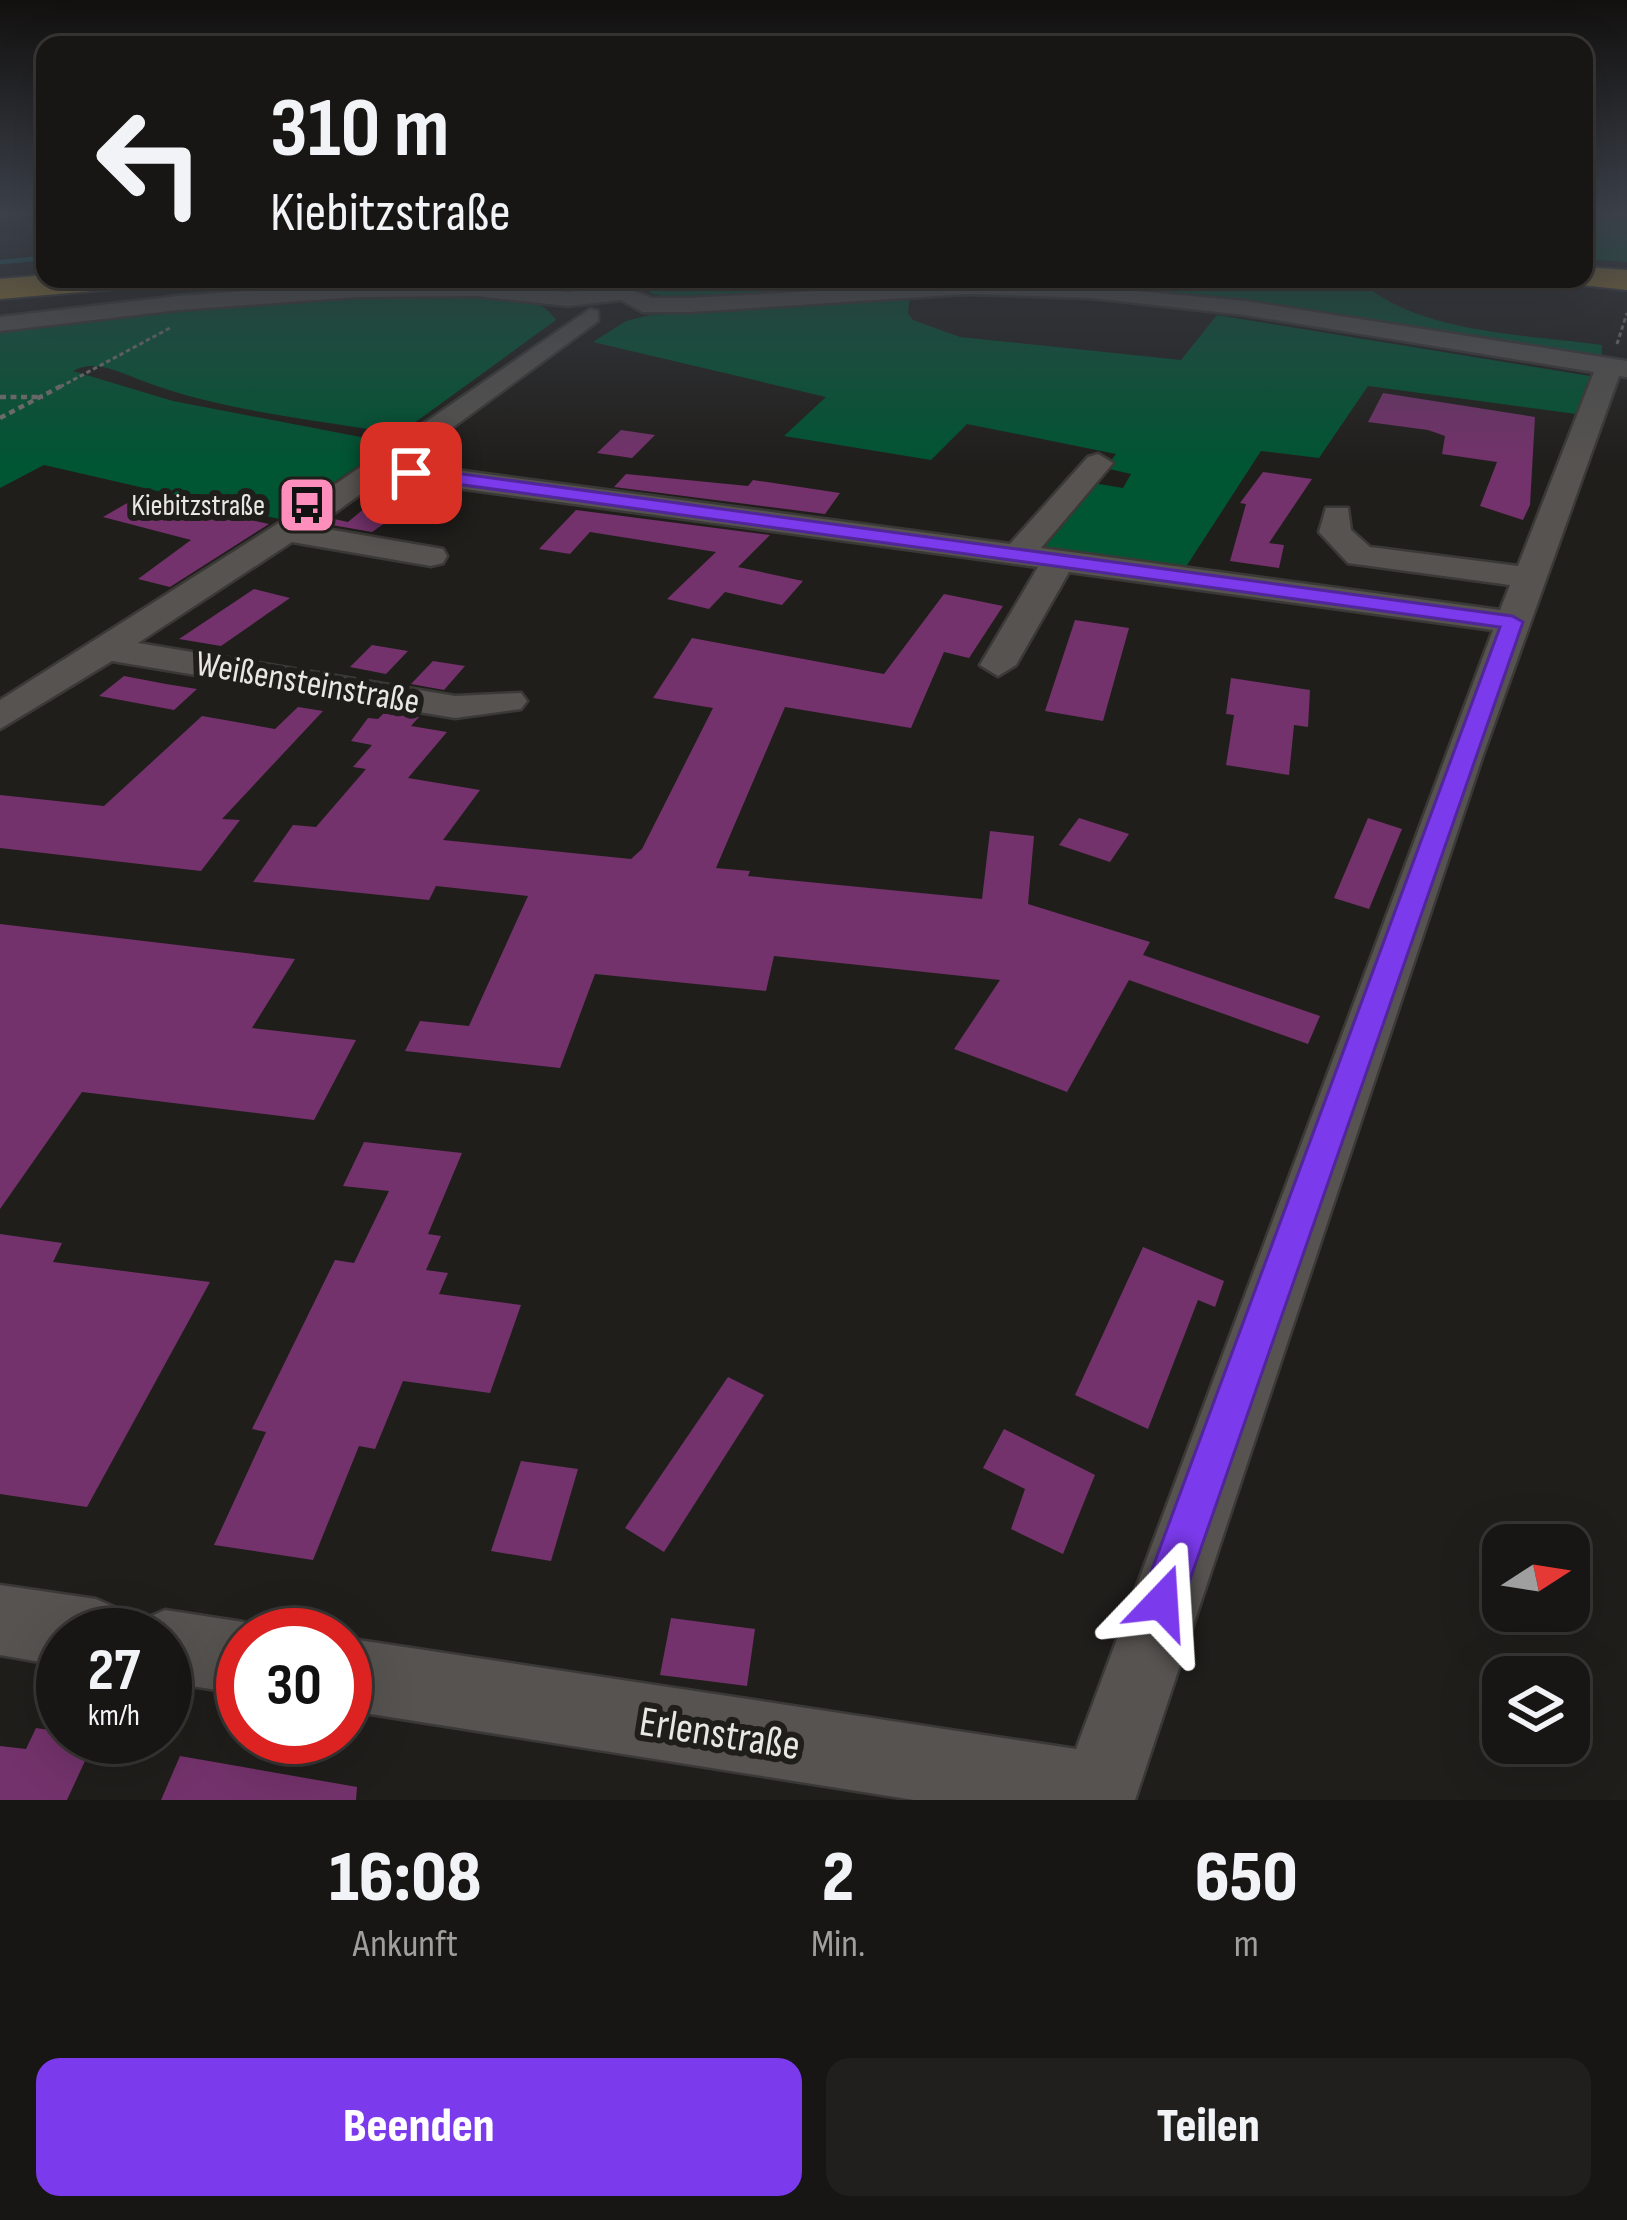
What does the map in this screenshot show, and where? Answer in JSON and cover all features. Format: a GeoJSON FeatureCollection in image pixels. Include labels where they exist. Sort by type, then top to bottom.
{"type":"FeatureCollection","features":[{"type":"Feature","properties":{"kind":"street"},"geometry":{"type":"LineString","coordinates":[[0,324],[306,296]]}},
{"type":"Feature","properties":{"kind":"street"},"geometry":{"type":"LineString","coordinates":[[517,296],[623,315],[633,296]]}},
{"type":"Feature","properties":{"kind":"street"},"geometry":{"type":"LineString","coordinates":[[658,296],[714,306],[821,296]]}},
{"type":"Feature","properties":{"kind":"street"},"geometry":{"type":"LineString","coordinates":[[1096,1795],[1520,600],[1613,375],[1109,296]]}},
{"type":"Feature","properties":{"kind":"street","name":"Weißensteinstraße"},"geometry":{"type":"LineString","coordinates":[[0,716],[287,532],[378,468],[581,308]]}},
{"type":"Feature","properties":{"kind":"street"},"geometry":{"type":"LineString","coordinates":[[1018,555],[1098,463]]}},
{"type":"Feature","properties":{"kind":"street"},"geometry":{"type":"LineString","coordinates":[[378,468],[1058,562],[1520,600]]}},
{"type":"Feature","properties":{"kind":"street"},"geometry":{"type":"LineString","coordinates":[[1337,515],[1335,532],[1360,556],[1520,600]]}},
{"type":"Feature","properties":{"kind":"street"},"geometry":{"type":"LineString","coordinates":[[287,532],[431,556]]}},
{"type":"Feature","properties":{"kind":"street"},"geometry":{"type":"LineString","coordinates":[[998,665],[1058,562]]}},
{"type":"Feature","properties":{"kind":"street","name":"Weißensteinstraße"},"geometry":{"type":"LineString","coordinates":[[107,649],[455,707],[508,701]]}},
{"type":"Feature","properties":{"kind":"street"},"geometry":{"type":"LineString","coordinates":[[0,1620],[36,1626]]}},
{"type":"Feature","properties":{"kind":"street","name":"Erlenstraße"},"geometry":{"type":"LineString","coordinates":[[372,1678],[1096,1795]]}},
{"type":"Feature","properties":{"kind":"path"},"geometry":{"type":"LineString","coordinates":[[1613,375],[1627,313]]}},
{"type":"Feature","properties":{"kind":"path"},"geometry":{"type":"LineString","coordinates":[[0,418],[95,370],[112,352],[177,325]]}},
{"type":"Feature","properties":{"kind":"path"},"geometry":{"type":"LineString","coordinates":[[0,397],[46,397]]}},
{"type":"Feature","properties":{"kind":"green space"},"geometry":{"type":"Polygon","coordinates":[[[506,296],[538,304],[556,320],[399,434],[205,400],[99,366],[73,371],[173,401],[392,443],[279,519],[44,465],[0,488],[0,329],[263,301],[506,296]]]}},
{"type":"Feature","properties":{"kind":"green space"},"geometry":{"type":"Polygon","coordinates":[[[662,296],[762,296],[688,302],[662,296]]]}},
{"type":"Feature","properties":{"kind":"green space"},"geometry":{"type":"Polygon","coordinates":[[[910,296],[908,313],[913,320],[960,337],[1181,360],[1217,315],[1596,377],[1584,415],[1368,386],[1319,458],[1261,451],[1182,573],[1037,553],[1093,483],[1123,488],[1131,474],[1105,468],[1116,454],[967,424],[931,460],[784,436],[826,397],[593,342],[626,321],[650,315],[910,296]]]}},
{"type":"Feature","properties":{"kind":"green space"},"geometry":{"type":"Polygon","coordinates":[[[1109,296],[1381,296],[1440,321],[1602,345],[1601,362],[1109,296]]]}},
{"type":"Feature","properties":{"kind":"building"},"geometry":{"type":"Polygon","coordinates":[[[1383,393],[1535,417],[1530,505],[1523,520],[1480,506],[1497,462],[1442,454],[1445,436],[1428,430],[1368,422],[1383,393]]]}},
{"type":"Feature","properties":{"kind":"building"},"geometry":{"type":"Polygon","coordinates":[[[621,430],[655,435],[632,458],[597,453],[621,430]]]}},
{"type":"Feature","properties":{"kind":"building"},"geometry":{"type":"Polygon","coordinates":[[[1263,472],[1312,479],[1269,543],[1284,545],[1279,568],[1230,561],[1246,504],[1240,503],[1263,472]]]}},
{"type":"Feature","properties":{"kind":"building"},"geometry":{"type":"Polygon","coordinates":[[[626,474],[748,486],[753,480],[840,493],[825,514],[614,487],[626,474]]]}},
{"type":"Feature","properties":{"kind":"building"},"geometry":{"type":"Polygon","coordinates":[[[389,488],[428,493],[372,532],[326,524],[334,519],[348,522],[389,488]]]}},
{"type":"Feature","properties":{"kind":"building"},"geometry":{"type":"Polygon","coordinates":[[[141,495],[269,524],[170,587],[138,579],[191,540],[103,517],[141,495]]]}},
{"type":"Feature","properties":{"kind":"building"},"geometry":{"type":"Polygon","coordinates":[[[576,510],[770,535],[738,567],[803,581],[782,605],[725,592],[709,609],[667,599],[716,552],[590,532],[570,554],[539,549],[576,510]]]}},
{"type":"Feature","properties":{"kind":"building"},"geometry":{"type":"Polygon","coordinates":[[[254,589],[290,598],[221,646],[179,639],[254,589]]]}},
{"type":"Feature","properties":{"kind":"building"},"geometry":{"type":"Polygon","coordinates":[[[944,594],[1003,606],[969,658],[944,652],[911,728],[785,707],[716,868],[750,871],[748,876],[982,899],[990,831],[1034,836],[1028,904],[1150,942],[1143,955],[1320,1016],[1308,1044],[1129,980],[1067,1092],[954,1049],[1000,980],[774,956],[766,991],[595,974],[560,1068],[405,1051],[420,1021],[469,1026],[528,896],[436,886],[429,900],[253,882],[293,825],[316,827],[366,769],[353,767],[372,745],[351,741],[368,718],[378,719],[386,711],[419,717],[411,726],[447,732],[408,778],[480,790],[443,840],[631,859],[642,849],[713,708],[653,698],[692,638],[884,674],[944,594]]]}},
{"type":"Feature","properties":{"kind":"building"},"geometry":{"type":"Polygon","coordinates":[[[1075,620],[1129,628],[1103,721],[1045,711],[1075,620]]]}},
{"type":"Feature","properties":{"kind":"building"},"geometry":{"type":"Polygon","coordinates":[[[372,645],[408,651],[386,674],[350,667],[372,645]]]}},
{"type":"Feature","properties":{"kind":"building"},"geometry":{"type":"Polygon","coordinates":[[[433,661],[465,666],[444,690],[411,684],[433,661]]]}},
{"type":"Feature","properties":{"kind":"building"},"geometry":{"type":"Polygon","coordinates":[[[124,676],[197,689],[174,710],[99,696],[124,676]]]}},
{"type":"Feature","properties":{"kind":"building"},"geometry":{"type":"Polygon","coordinates":[[[1231,678],[1310,690],[1308,727],[1294,725],[1289,775],[1226,765],[1234,715],[1226,714],[1231,678]]]}},
{"type":"Feature","properties":{"kind":"building"},"geometry":{"type":"Polygon","coordinates":[[[298,707],[323,711],[222,819],[240,820],[201,871],[0,848],[0,795],[104,806],[202,716],[275,729],[298,707]]]}},
{"type":"Feature","properties":{"kind":"building"},"geometry":{"type":"Polygon","coordinates":[[[1079,818],[1129,834],[1110,862],[1059,845],[1079,818]]]}},
{"type":"Feature","properties":{"kind":"building"},"geometry":{"type":"Polygon","coordinates":[[[1368,818],[1402,829],[1369,909],[1334,898],[1368,818]]]}},
{"type":"Feature","properties":{"kind":"building"},"geometry":{"type":"Polygon","coordinates":[[[0,924],[295,959],[252,1028],[356,1040],[314,1120],[82,1092],[0,1209],[0,924]]]}},
{"type":"Feature","properties":{"kind":"building"},"geometry":{"type":"Polygon","coordinates":[[[364,1142],[462,1153],[428,1234],[441,1236],[426,1270],[448,1273],[439,1294],[521,1305],[490,1393],[403,1381],[375,1449],[359,1446],[313,1560],[214,1545],[266,1432],[252,1429],[335,1260],[354,1263],[389,1191],[343,1186],[364,1142]]]}},
{"type":"Feature","properties":{"kind":"building"},"geometry":{"type":"Polygon","coordinates":[[[0,1234],[62,1243],[53,1262],[210,1282],[87,1507],[0,1494],[0,1234]]]}},
{"type":"Feature","properties":{"kind":"building"},"geometry":{"type":"Polygon","coordinates":[[[1143,1247],[1224,1281],[1215,1307],[1198,1300],[1148,1429],[1075,1395],[1143,1247]]]}},
{"type":"Feature","properties":{"kind":"building"},"geometry":{"type":"Polygon","coordinates":[[[728,1377],[764,1395],[664,1552],[625,1528],[728,1377]]]}},
{"type":"Feature","properties":{"kind":"building"},"geometry":{"type":"Polygon","coordinates":[[[1004,1429],[1095,1475],[1063,1554],[1011,1529],[1025,1489],[983,1468],[1004,1429]]]}},
{"type":"Feature","properties":{"kind":"building"},"geometry":{"type":"Polygon","coordinates":[[[521,1461],[578,1469],[551,1561],[491,1551],[521,1461]]]}},
{"type":"Feature","properties":{"kind":"building"},"geometry":{"type":"Polygon","coordinates":[[[671,1618],[755,1629],[747,1686],[660,1675],[671,1618]]]}},
{"type":"Feature","properties":{"kind":"building"},"geometry":{"type":"Polygon","coordinates":[[[36,1728],[36,1764],[84,1764],[67,1800],[0,1800],[0,1746],[26,1749],[36,1728]]]}},
{"type":"Feature","properties":{"kind":"building"},"geometry":{"type":"Polygon","coordinates":[[[192,1758],[357,1787],[356,1800],[161,1800],[177,1764],[192,1764],[192,1758]]]}},
{"type":"Feature","properties":{"kind":"place","name":"Kiebitzstraße"},"geometry":{"type":"Point","coordinates":[307,505]}},
{"type":"Feature","properties":{"kind":"route"},"geometry":{"type":"LineString","coordinates":[[411,473],[1512,622],[1162,1602]]}}]}
